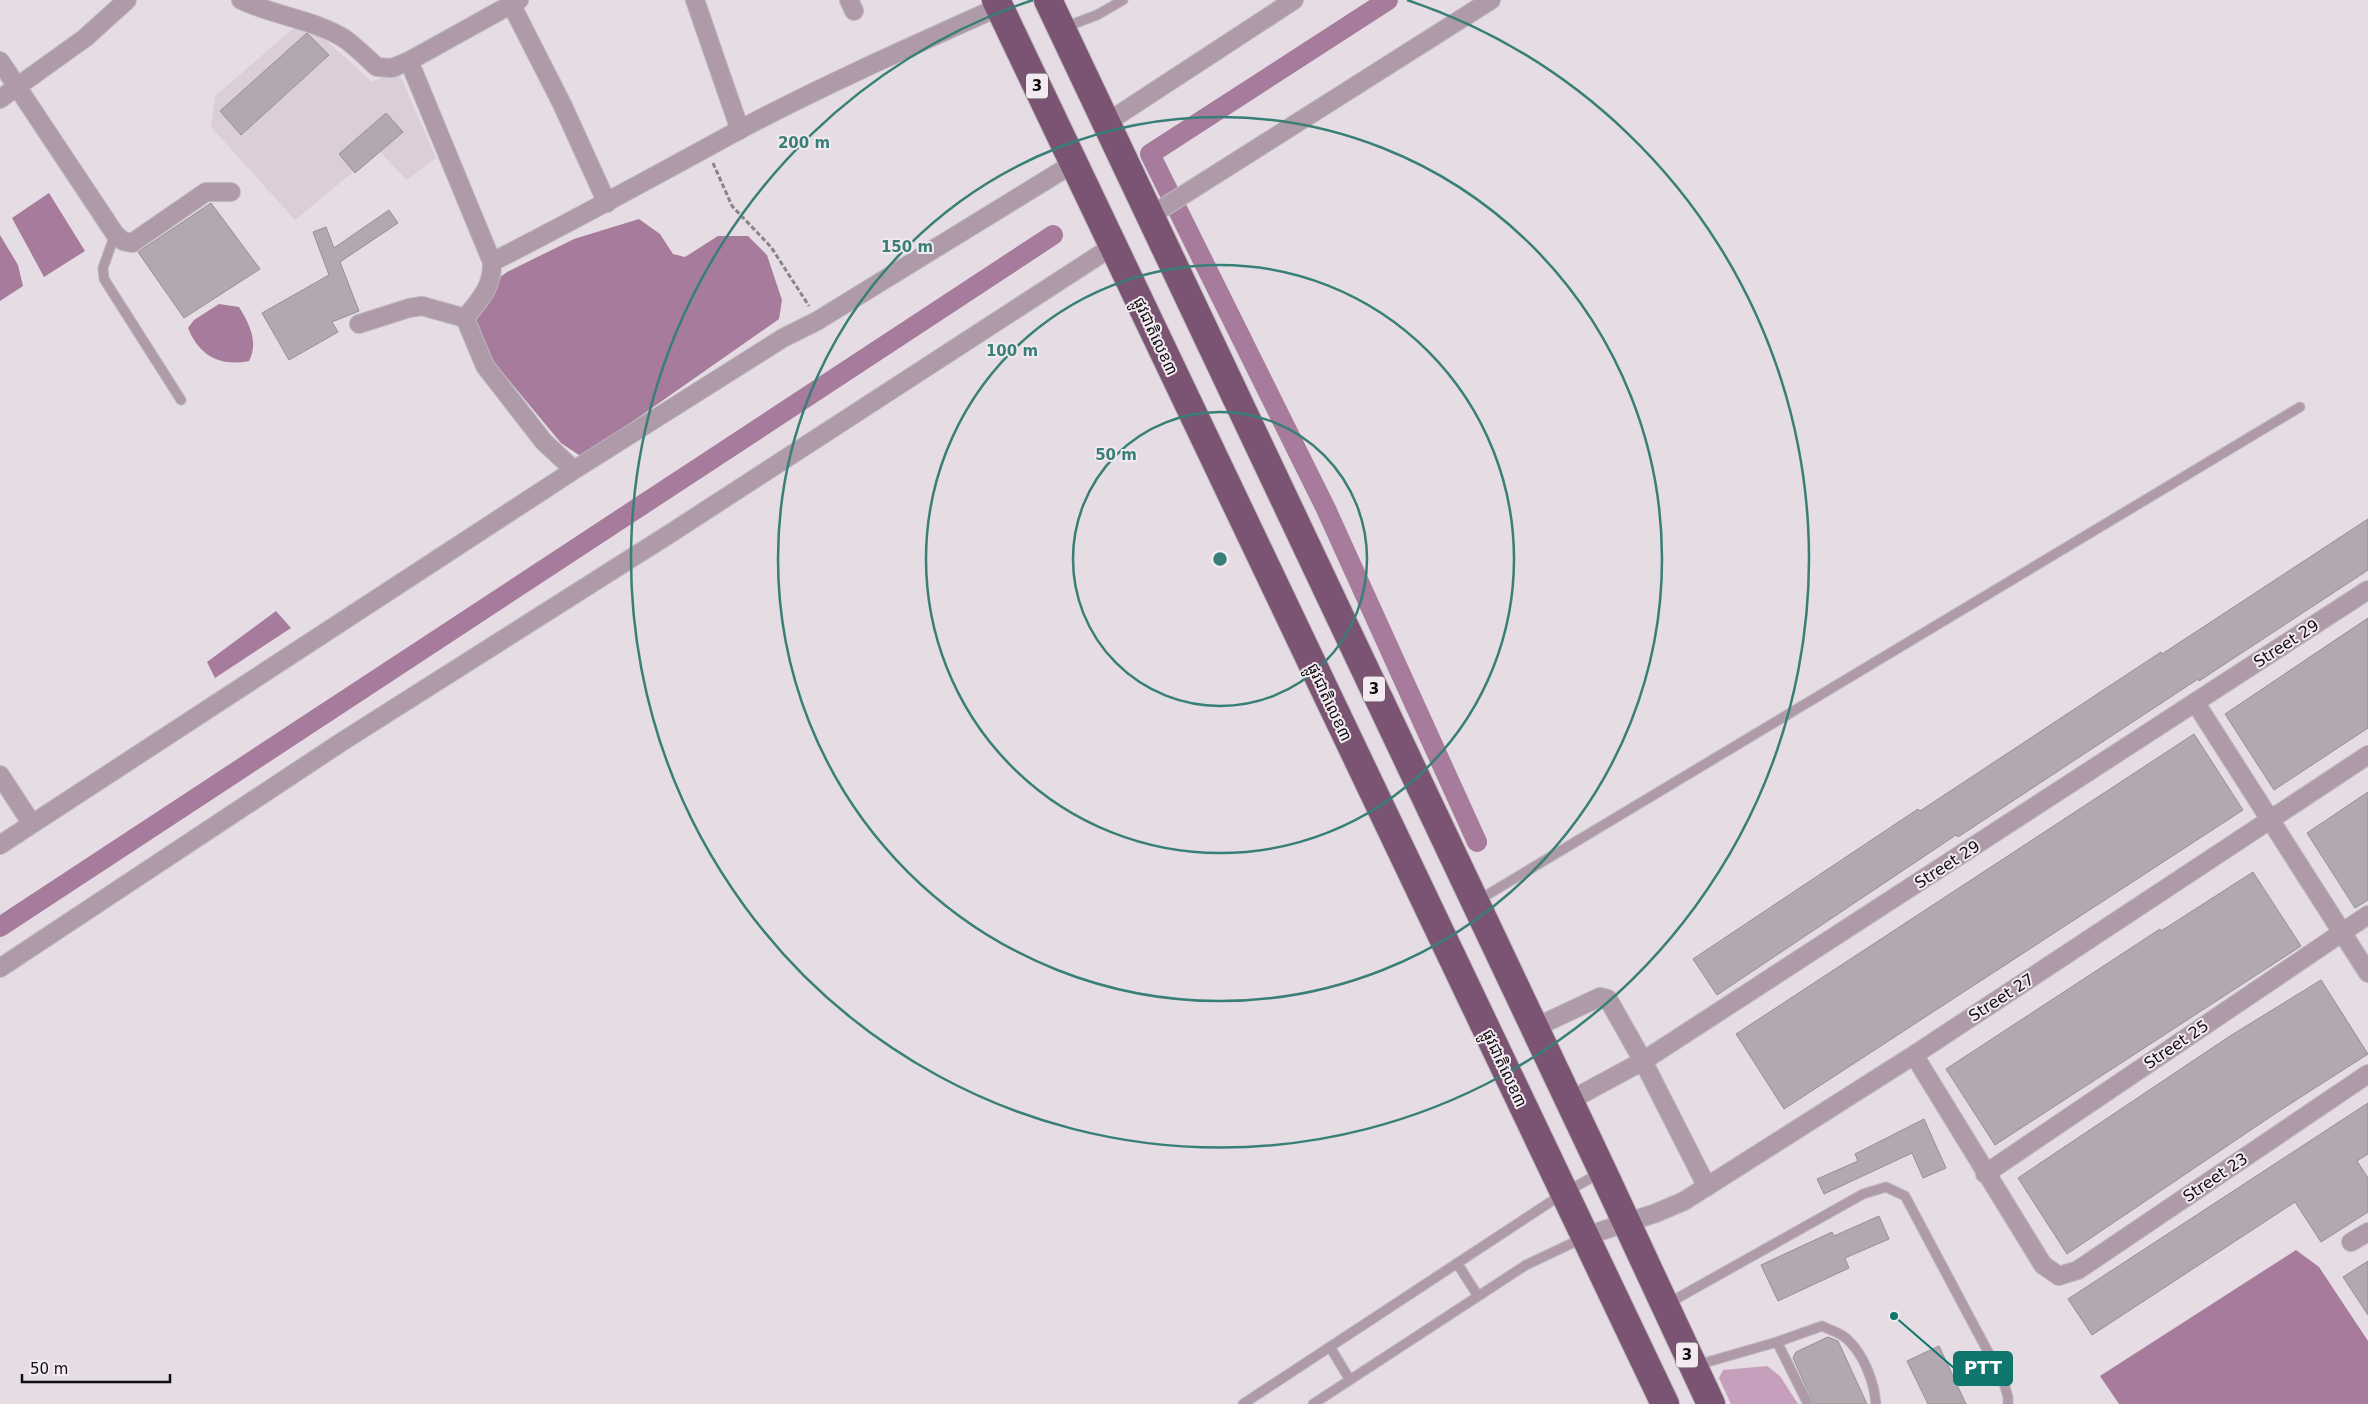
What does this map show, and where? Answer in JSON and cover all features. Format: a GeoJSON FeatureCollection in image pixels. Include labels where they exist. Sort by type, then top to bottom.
{"type":"FeatureCollection","features":[{"type":"Feature","properties":{"kind":"highway","name":"3"},"geometry":{"type":"LineString","coordinates":[[1048,0],[1711,1404]]}},
{"type":"Feature","properties":{"kind":"highway","name":"ផ្លូវជាតិលេខ៣"},"geometry":{"type":"LineString","coordinates":[[998,3],[1665,1404]]}},
{"type":"Feature","properties":{"kind":"street"},"geometry":{"type":"LineString","coordinates":[[0,99],[18,88],[85,38],[127,0]]}},
{"type":"Feature","properties":{"kind":"street"},"geometry":{"type":"LineString","coordinates":[[241,0],[262,10],[311,23],[345,40],[377,67],[392,68],[410,61],[513,1],[607,203]]}},
{"type":"Feature","properties":{"kind":"street"},"geometry":{"type":"LineString","coordinates":[[695,0],[740,130]]}},
{"type":"Feature","properties":{"kind":"street"},"geometry":{"type":"LineString","coordinates":[[1111,133],[1294,0]]}},
{"type":"Feature","properties":{"kind":"street"},"geometry":{"type":"LineString","coordinates":[[1148,212],[1491,0]]}},
{"type":"Feature","properties":{"kind":"street"},"geometry":{"type":"LineString","coordinates":[[492,262],[607,203],[740,130],[998,3]]}},
{"type":"Feature","properties":{"kind":"street"},"geometry":{"type":"LineString","coordinates":[[0,61],[115,234],[123,241],[132,243],[206,192],[231,192]]}},
{"type":"Feature","properties":{"kind":"street"},"geometry":{"type":"LineString","coordinates":[[410,61],[492,262],[492,275],[487,290],[465,318]]}},
{"type":"Feature","properties":{"kind":"street"},"geometry":{"type":"LineString","coordinates":[[0,846],[574,470],[782,338],[817,321],[1076,167]]}},
{"type":"Feature","properties":{"kind":"street"},"geometry":{"type":"LineString","coordinates":[[0,968],[334,746],[671,533],[1109,238]]}},
{"type":"Feature","properties":{"kind":"street"},"geometry":{"type":"LineString","coordinates":[[359,324],[409,308],[422,306],[465,318]]}},
{"type":"Feature","properties":{"kind":"street"},"geometry":{"type":"LineString","coordinates":[[465,318],[486,366],[544,442],[574,470]]}},
{"type":"Feature","properties":{"kind":"street","name":"Street 29"},"geometry":{"type":"LineString","coordinates":[[1568,1101],[1643,1061],[2368,590]]}},
{"type":"Feature","properties":{"kind":"street"},"geometry":{"type":"LineString","coordinates":[[2195,702],[2368,973]]}},
{"type":"Feature","properties":{"kind":"street","name":"Street 27"},"geometry":{"type":"LineString","coordinates":[[1586,1236],[1670,1207],[1708,1187],[1914,1055],[2368,755]]}},
{"type":"Feature","properties":{"kind":"street"},"geometry":{"type":"LineString","coordinates":[[0,775],[32,824]]}},
{"type":"Feature","properties":{"kind":"street","name":"Street 25"},"geometry":{"type":"LineString","coordinates":[[1985,1174],[2368,915]]}},
{"type":"Feature","properties":{"kind":"street"},"geometry":{"type":"LineString","coordinates":[[1534,1028],[1600,997],[1608,999],[1643,1061],[1708,1187]]}},
{"type":"Feature","properties":{"kind":"street"},"geometry":{"type":"LineString","coordinates":[[1914,1055],[1985,1174]]}},
{"type":"Feature","properties":{"kind":"street","name":"Street 23"},"geometry":{"type":"LineString","coordinates":[[1985,1174],[2043,1265],[2059,1276],[2078,1270],[2368,1074]]}},
{"type":"Feature","properties":{"kind":"street"},"geometry":{"type":"LineString","coordinates":[[2352,1242],[2368,1232]]}},
{"type":"Feature","properties":{"kind":"lane"},"geometry":{"type":"LineString","coordinates":[[1061,28],[1097,15],[1123,0]]}},
{"type":"Feature","properties":{"kind":"lane"},"geometry":{"type":"LineString","coordinates":[[115,234],[103,268],[104,279],[181,400]]}},
{"type":"Feature","properties":{"kind":"lane"},"geometry":{"type":"LineString","coordinates":[[1475,902],[2300,407]]}},
{"type":"Feature","properties":{"kind":"lane"},"geometry":{"type":"LineString","coordinates":[[1244,1404],[1564,1193],[1603,1172]]}},
{"type":"Feature","properties":{"kind":"lane"},"geometry":{"type":"LineString","coordinates":[[1664,1306],[1863,1194],[1886,1187],[1905,1196],[2003,1380],[2008,1404]]}},
{"type":"Feature","properties":{"kind":"lane"},"geometry":{"type":"LineString","coordinates":[[1313,1404],[1526,1265],[1586,1236]]}},
{"type":"Feature","properties":{"kind":"lane"},"geometry":{"type":"LineString","coordinates":[[1457,1263],[1478,1296]]}},
{"type":"Feature","properties":{"kind":"lane"},"geometry":{"type":"LineString","coordinates":[[1692,1366],[1777,1342],[1822,1326],[1846,1338],[1862,1358],[1874,1389],[1876,1404]]}},
{"type":"Feature","properties":{"kind":"lane"},"geometry":{"type":"LineString","coordinates":[[1777,1342],[1808,1404]]}},
{"type":"Feature","properties":{"kind":"lane"},"geometry":{"type":"LineString","coordinates":[[1330,1347],[1350,1380]]}},
{"type":"Feature","properties":{"kind":"path"},"geometry":{"type":"LineString","coordinates":[[706,149],[732,206],[771,247],[803,295],[817,321]]}},
{"type":"Feature","properties":{"kind":"shaded area"},"geometry":{"type":"Polygon","coordinates":[[[295,27],[317,32],[372,82],[398,71],[436,158],[407,180],[379,151],[295,220],[211,127],[215,96],[295,27]]]}},
{"type":"Feature","properties":{"kind":"shaded area"},"geometry":{"type":"Polygon","coordinates":[[[49,193],[85,251],[44,277],[12,218],[49,193]]]}},
{"type":"Feature","properties":{"kind":"shaded area"},"geometry":{"type":"Polygon","coordinates":[[[639,219],[660,234],[673,254],[685,257],[718,236],[748,236],[767,255],[782,300],[779,319],[582,457],[561,443],[492,360],[474,331],[476,313],[491,300],[499,278],[507,272],[574,239],[639,219]]]}},
{"type":"Feature","properties":{"kind":"shaded area"},"geometry":{"type":"Polygon","coordinates":[[[0,235],[18,265],[23,286],[0,301],[0,235]]]}},
{"type":"Feature","properties":{"kind":"shaded area"},"geometry":{"type":"Polygon","coordinates":[[[219,304],[239,307],[246,320],[253,340],[252,354],[249,361],[228,362],[211,357],[198,345],[188,328],[194,320],[219,304]]]}},
{"type":"Feature","properties":{"kind":"shaded area"},"geometry":{"type":"Polygon","coordinates":[[[276,611],[291,628],[215,678],[207,662],[276,611]]]}},
{"type":"Feature","properties":{"kind":"shaded area"},"geometry":{"type":"Polygon","coordinates":[[[2296,1250],[2319,1267],[2368,1341],[2368,1404],[2119,1404],[2100,1376],[2296,1250]]]}},
{"type":"Feature","properties":{"kind":"shaded area"},"geometry":{"type":"Polygon","coordinates":[[[1767,1366],[1780,1376],[1798,1404],[1731,1404],[1719,1378],[1723,1370],[1767,1366]]]}},
{"type":"Feature","properties":{"kind":"building"},"geometry":{"type":"Polygon","coordinates":[[[307,33],[329,55],[241,135],[220,111],[307,33]]]}},
{"type":"Feature","properties":{"kind":"building"},"geometry":{"type":"Polygon","coordinates":[[[386,113],[403,132],[355,173],[339,154],[386,113]]]}},
{"type":"Feature","properties":{"kind":"building"},"geometry":{"type":"Polygon","coordinates":[[[211,203],[260,269],[184,318],[138,252],[211,203]]]}},
{"type":"Feature","properties":{"kind":"building"},"geometry":{"type":"Polygon","coordinates":[[[389,210],[398,223],[340,262],[359,311],[332,322],[338,332],[289,360],[262,313],[329,275],[313,232],[326,227],[334,248],[389,210]]]}},
{"type":"Feature","properties":{"kind":"building"},"geometry":{"type":"Polygon","coordinates":[[[2368,519],[2368,570],[1958,837],[1956,835],[1717,995],[1693,959],[1918,809],[1920,811],[2161,652],[2162,654],[2368,519]]]}},
{"type":"Feature","properties":{"kind":"building"},"geometry":{"type":"Polygon","coordinates":[[[2368,618],[2368,728],[2274,790],[2225,714],[2368,618]]]}},
{"type":"Feature","properties":{"kind":"building"},"geometry":{"type":"Polygon","coordinates":[[[2194,734],[2243,810],[1784,1109],[1736,1034],[2194,734]]]}},
{"type":"Feature","properties":{"kind":"building"},"geometry":{"type":"Polygon","coordinates":[[[2368,792],[2368,900],[2355,908],[2307,833],[2368,792]]]}},
{"type":"Feature","properties":{"kind":"building"},"geometry":{"type":"Polygon","coordinates":[[[2253,872],[2301,946],[1995,1145],[1946,1069],[2160,929],[2161,931],[2253,872]]]}},
{"type":"Feature","properties":{"kind":"building"},"geometry":{"type":"Polygon","coordinates":[[[2321,980],[2368,1054],[2279,1111],[2067,1254],[2018,1178],[2230,1036],[2321,980]]]}},
{"type":"Feature","properties":{"kind":"building"},"geometry":{"type":"Polygon","coordinates":[[[2368,1103],[2368,1154],[2357,1161],[2368,1178],[2368,1212],[2321,1242],[2295,1202],[2092,1335],[2068,1299],[2368,1103]]]}},
{"type":"Feature","properties":{"kind":"building"},"geometry":{"type":"Polygon","coordinates":[[[1924,1119],[1946,1168],[1923,1178],[1912,1153],[1824,1194],[1817,1179],[1858,1161],[1855,1154],[1924,1119]]]}},
{"type":"Feature","properties":{"kind":"building"},"geometry":{"type":"Polygon","coordinates":[[[1879,1216],[1889,1239],[1845,1258],[1849,1268],[1778,1301],[1761,1265],[1832,1232],[1834,1236],[1879,1216]]]}},
{"type":"Feature","properties":{"kind":"building"},"geometry":{"type":"Polygon","coordinates":[[[2368,1261],[2368,1315],[2343,1277],[2368,1261]]]}},
{"type":"Feature","properties":{"kind":"building"},"geometry":{"type":"Polygon","coordinates":[[[1828,1337],[1838,1341],[1867,1404],[1814,1404],[1793,1358],[1796,1352],[1828,1337]]]}},
{"type":"Feature","properties":{"kind":"building"},"geometry":{"type":"Polygon","coordinates":[[[1939,1346],[1966,1404],[1928,1404],[1907,1361],[1939,1346]]]}},
{"type":"Feature","properties":{"kind":"waterway"},"geometry":{"type":"LineString","coordinates":[[1388,0],[1150,154],[1326,509],[1477,842]]}},
{"type":"Feature","properties":{"kind":"waterway"},"geometry":{"type":"LineString","coordinates":[[0,927],[1053,235]]}},
{"type":"Feature","properties":{"kind":"place","name":"PTT"},"geometry":{"type":"Point","coordinates":[1894,1316]}}]}
